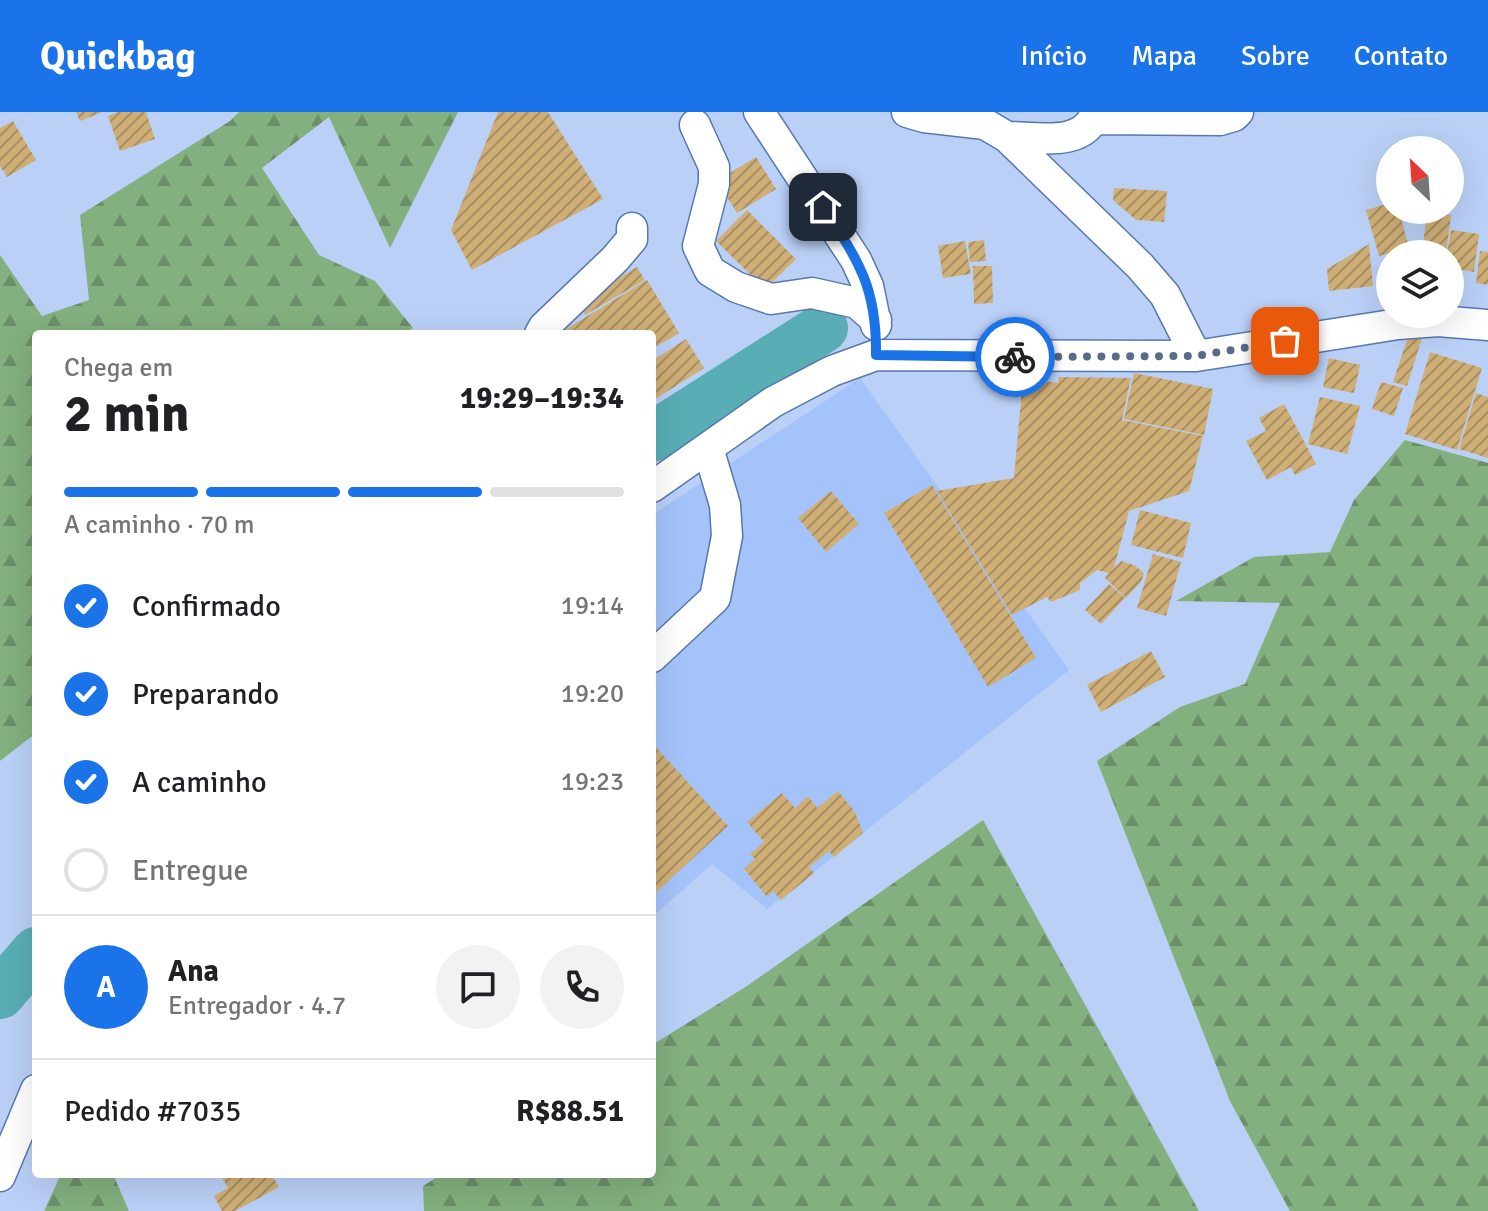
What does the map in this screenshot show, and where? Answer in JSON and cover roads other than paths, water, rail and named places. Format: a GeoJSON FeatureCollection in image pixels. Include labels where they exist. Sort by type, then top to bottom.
{"type":"FeatureCollection","features":[{"type":"Feature","properties":{"kind":"street"},"geometry":{"type":"LineString","coordinates":[[759,112],[856,260],[868,286],[876,320],[876,355]]}},
{"type":"Feature","properties":{"kind":"street"},"geometry":{"type":"LineString","coordinates":[[907,112],[985,124],[1007,137],[1155,283],[1174,308],[1196,356]]}},
{"type":"Feature","properties":{"kind":"street"},"geometry":{"type":"LineString","coordinates":[[1007,137],[1072,136],[1087,130],[1095,116],[1220,120],[1238,112]]}},
{"type":"Feature","properties":{"kind":"street"},"geometry":{"type":"LineString","coordinates":[[695,125],[714,167],[714,184],[698,246],[710,271],[736,287],[771,299],[812,293],[857,303],[876,320]]}},
{"type":"Feature","properties":{"kind":"street"},"geometry":{"type":"LineString","coordinates":[[542,330],[615,259],[632,239],[632,228]]}},
{"type":"Feature","properties":{"kind":"street"},"geometry":{"type":"LineString","coordinates":[[656,484],[773,402],[832,371],[876,355],[1196,356],[1398,324],[1438,321],[1488,325]]}},
{"type":"Feature","properties":{"kind":"street"},"geometry":{"type":"LineString","coordinates":[[656,653],[715,598],[727,536],[725,505],[708,448]]}},
{"type":"Feature","properties":{"kind":"street"},"geometry":{"type":"LineString","coordinates":[[0,1176],[32,1100]]}},
{"type":"Feature","properties":{"kind":"waterway"},"geometry":{"type":"LineString","coordinates":[[656,434],[823,328]]}},
{"type":"Feature","properties":{"kind":"waterway"},"geometry":{"type":"LineString","coordinates":[[0,994],[32,957]]}}]}
